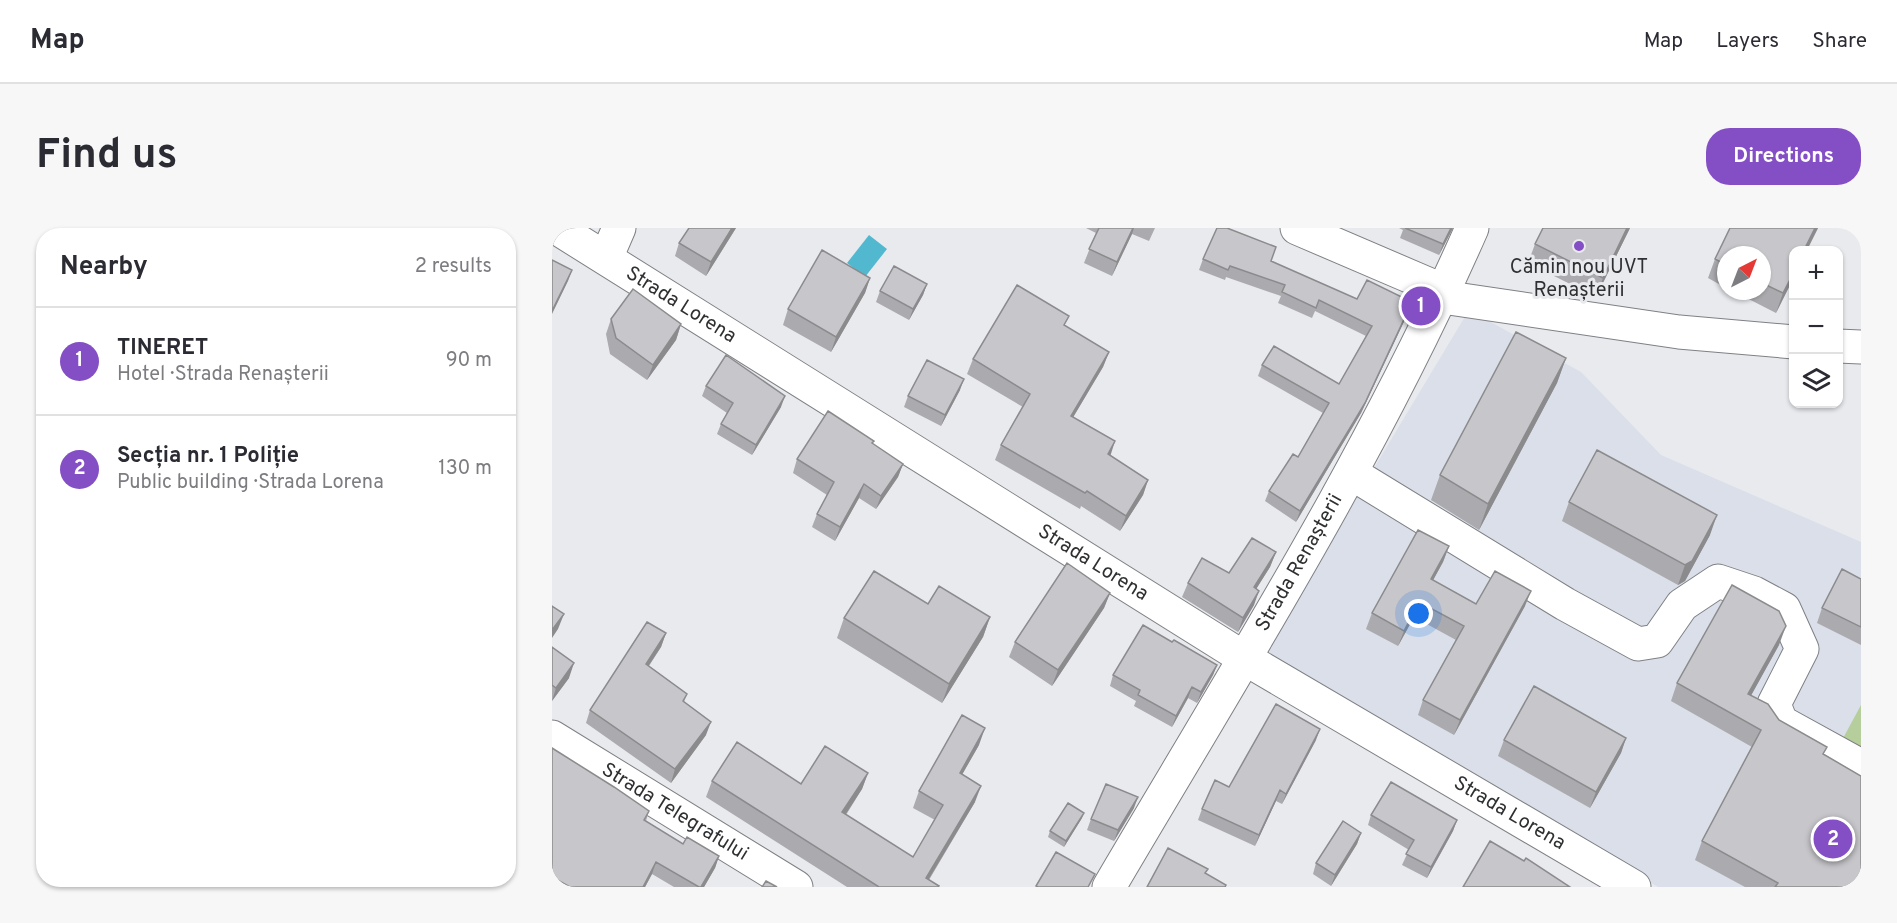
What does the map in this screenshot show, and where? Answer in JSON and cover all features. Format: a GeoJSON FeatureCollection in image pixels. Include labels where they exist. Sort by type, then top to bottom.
{"type":"FeatureCollection","features":[{"type":"Feature","properties":{"kind":"street","name":"Strada Lorena"},"geometry":{"type":"LineString","coordinates":[[557,228],[1244,658],[1634,887]]}},
{"type":"Feature","properties":{"kind":"street"},"geometry":{"type":"LineString","coordinates":[[606,258],[620,228]]}},
{"type":"Feature","properties":{"kind":"street"},"geometry":{"type":"LineString","coordinates":[[1297,228],[1443,294],[1679,332],[1789,342]]}},
{"type":"Feature","properties":{"kind":"street","name":"Strada Renașterii"},"geometry":{"type":"LineString","coordinates":[[1109,887],[1351,473],[1443,294],[1472,228]]}},
{"type":"Feature","properties":{"kind":"street"},"geometry":{"type":"LineString","coordinates":[[1843,346],[1861,347]]}},
{"type":"Feature","properties":{"kind":"street"},"geometry":{"type":"LineString","coordinates":[[1351,473],[1565,604],[1638,644],[1657,641],[1682,605],[1718,581],[1754,593],[1784,609],[1802,649],[1774,704],[1780,722],[1861,766]]}},
{"type":"Feature","properties":{"kind":"street","name":"Strada Telegrafului"},"geometry":{"type":"LineString","coordinates":[[552,737],[796,887]]}},
{"type":"Feature","properties":{"kind":"shaded area"},"geometry":{"type":"Polygon","coordinates":[[[1469,310],[1581,372],[1661,455],[1861,542],[1861,887],[1658,887],[1264,651],[1469,310]]]}},
{"type":"Feature","properties":{"kind":"green space"},"geometry":{"type":"Polygon","coordinates":[[[1861,705],[1861,753],[1841,742],[1861,705]]]}},
{"type":"Feature","properties":{"kind":"water"},"geometry":{"type":"Polygon","coordinates":[[[869,235],[887,249],[865,277],[847,263],[869,235]]]}},
{"type":"Feature","properties":{"kind":"building"},"geometry":{"type":"Polygon","coordinates":[[[689,228],[732,228],[711,262],[679,243],[689,228]]]}},
{"type":"Feature","properties":{"kind":"building"},"geometry":{"type":"Polygon","coordinates":[[[1099,228],[1133,228],[1117,262],[1089,249],[1099,228]]]}},
{"type":"Feature","properties":{"kind":"building"},"geometry":{"type":"Polygon","coordinates":[[[1217,228],[1227,228],[1276,247],[1271,261],[1357,299],[1367,280],[1412,302],[1365,403],[1300,511],[1269,491],[1293,454],[1298,457],[1329,403],[1262,365],[1274,346],[1339,384],[1372,326],[1319,300],[1316,308],[1282,292],[1285,285],[1230,266],[1228,270],[1203,259],[1217,228]]]}},
{"type":"Feature","properties":{"kind":"building"},"geometry":{"type":"Polygon","coordinates":[[[1405,228],[1451,228],[1443,244],[1405,228]]]}},
{"type":"Feature","properties":{"kind":"building","name":"Cămin nou UVT Renașterii"},"geometry":{"type":"Polygon","coordinates":[[[1543,228],[1627,228],[1603,278],[1535,244],[1543,228]]]}},
{"type":"Feature","properties":{"kind":"building"},"geometry":{"type":"Polygon","coordinates":[[[1730,228],[1815,228],[1806,246],[1789,246],[1789,282],[1783,293],[1771,287],[1771,246],[1721,246],[1730,228]]]}},
{"type":"Feature","properties":{"kind":"building"},"geometry":{"type":"Polygon","coordinates":[[[822,250],[870,278],[836,337],[788,309],[822,250]]]}},
{"type":"Feature","properties":{"kind":"building"},"geometry":{"type":"Polygon","coordinates":[[[552,260],[572,270],[552,311],[552,260]]]}},
{"type":"Feature","properties":{"kind":"building"},"geometry":{"type":"Polygon","coordinates":[[[894,266],[927,284],[913,309],[880,291],[894,266]]]}},
{"type":"Feature","properties":{"kind":"building"},"geometry":{"type":"Polygon","coordinates":[[[1017,285],[1069,316],[1064,325],[1109,352],[1071,416],[1115,441],[1108,454],[1148,480],[1126,516],[1087,491],[1085,493],[1001,445],[1030,394],[973,359],[1017,285]]]}},
{"type":"Feature","properties":{"kind":"building"},"geometry":{"type":"Polygon","coordinates":[[[633,289],[681,324],[653,365],[616,338],[611,319],[633,289]]]}},
{"type":"Feature","properties":{"kind":"building"},"geometry":{"type":"Polygon","coordinates":[[[1516,332],[1566,358],[1488,504],[1440,475],[1516,332]]]}},
{"type":"Feature","properties":{"kind":"building"},"geometry":{"type":"Polygon","coordinates":[[[726,355],[785,396],[756,445],[721,424],[733,403],[706,386],[726,355]]]}},
{"type":"Feature","properties":{"kind":"building"},"geometry":{"type":"Polygon","coordinates":[[[927,360],[964,379],[945,415],[908,396],[927,360]]]}},
{"type":"Feature","properties":{"kind":"building"},"geometry":{"type":"Polygon","coordinates":[[[828,411],[874,441],[872,443],[903,464],[881,496],[864,484],[840,527],[817,514],[834,482],[797,459],[828,411]]]}},
{"type":"Feature","properties":{"kind":"building"},"geometry":{"type":"Polygon","coordinates":[[[1597,450],[1717,515],[1692,561],[1685,565],[1569,502],[1597,450]]]}},
{"type":"Feature","properties":{"kind":"building"},"geometry":{"type":"Polygon","coordinates":[[[1418,530],[1449,546],[1431,579],[1476,604],[1495,571],[1531,591],[1460,720],[1423,700],[1464,626],[1419,602],[1404,631],[1372,613],[1418,530]]]}},
{"type":"Feature","properties":{"kind":"building"},"geometry":{"type":"Polygon","coordinates":[[[1252,538],[1276,552],[1254,587],[1259,591],[1243,618],[1188,583],[1202,558],[1229,573],[1252,538]]]}},
{"type":"Feature","properties":{"kind":"building"},"geometry":{"type":"Polygon","coordinates":[[[1067,563],[1110,593],[1058,670],[1015,642],[1067,563]]]}},
{"type":"Feature","properties":{"kind":"building"},"geometry":{"type":"Polygon","coordinates":[[[1842,569],[1861,579],[1861,627],[1822,608],[1842,569]]]}},
{"type":"Feature","properties":{"kind":"building"},"geometry":{"type":"Polygon","coordinates":[[[874,571],[928,604],[939,586],[990,617],[949,684],[844,618],[874,571]]]}},
{"type":"Feature","properties":{"kind":"building"},"geometry":{"type":"Polygon","coordinates":[[[1732,585],[1779,611],[1786,626],[1748,694],[1768,704],[1779,720],[1827,747],[1823,754],[1861,776],[1861,873],[1853,887],[1775,887],[1778,883],[1702,841],[1761,730],[1677,683],[1732,585]]]}},
{"type":"Feature","properties":{"kind":"building"},"geometry":{"type":"Polygon","coordinates":[[[552,606],[564,614],[552,630],[552,606]]]}},
{"type":"Feature","properties":{"kind":"building"},"geometry":{"type":"Polygon","coordinates":[[[647,622],[666,633],[646,664],[687,694],[683,701],[711,722],[675,769],[590,710],[647,622]]]}},
{"type":"Feature","properties":{"kind":"building"},"geometry":{"type":"Polygon","coordinates":[[[1143,625],[1217,665],[1201,692],[1192,687],[1176,716],[1138,695],[1140,690],[1113,675],[1143,625]]]}},
{"type":"Feature","properties":{"kind":"building"},"geometry":{"type":"Polygon","coordinates":[[[552,647],[574,663],[556,688],[552,685],[552,647]]]}},
{"type":"Feature","properties":{"kind":"building"},"geometry":{"type":"Polygon","coordinates":[[[1534,686],[1626,738],[1596,792],[1504,740],[1534,686]]]}},
{"type":"Feature","properties":{"kind":"building"},"geometry":{"type":"Polygon","coordinates":[[[1276,704],[1320,729],[1286,794],[1280,790],[1259,835],[1202,809],[1215,780],[1229,787],[1276,704]]]}},
{"type":"Feature","properties":{"kind":"building"},"geometry":{"type":"Polygon","coordinates":[[[962,715],[985,728],[960,773],[981,786],[926,878],[938,887],[879,887],[712,781],[737,742],[801,784],[825,746],[868,773],[842,812],[913,857],[943,805],[919,791],[962,715]]]}},
{"type":"Feature","properties":{"kind":"building"},"geometry":{"type":"Polygon","coordinates":[[[552,748],[649,811],[644,820],[683,844],[687,837],[719,856],[701,887],[656,862],[643,887],[570,887],[552,877],[552,748]]]}},
{"type":"Feature","properties":{"kind":"building"},"geometry":{"type":"Polygon","coordinates":[[[1391,782],[1457,820],[1431,867],[1406,854],[1414,840],[1371,815],[1391,782]]]}},
{"type":"Feature","properties":{"kind":"building"},"geometry":{"type":"Polygon","coordinates":[[[1106,784],[1138,797],[1118,830],[1091,819],[1106,784]]]}},
{"type":"Feature","properties":{"kind":"building"},"geometry":{"type":"Polygon","coordinates":[[[1068,803],[1084,813],[1066,841],[1050,831],[1068,803]]]}},
{"type":"Feature","properties":{"kind":"building"},"geometry":{"type":"Polygon","coordinates":[[[1343,821],[1361,833],[1335,875],[1316,863],[1343,821]]]}},
{"type":"Feature","properties":{"kind":"building"},"geometry":{"type":"Polygon","coordinates":[[[1490,841],[1524,861],[1526,858],[1570,887],[1463,887],[1490,841]]]}},
{"type":"Feature","properties":{"kind":"building"},"geometry":{"type":"Polygon","coordinates":[[[1168,848],[1208,869],[1205,873],[1226,885],[1225,887],[1147,887],[1168,848]]]}},
{"type":"Feature","properties":{"kind":"building"},"geometry":{"type":"Polygon","coordinates":[[[1056,852],[1095,874],[1088,887],[1036,886],[1056,852]]]}},
{"type":"Feature","properties":{"kind":"building"},"geometry":{"type":"Polygon","coordinates":[[[766,881],[777,887],[762,887],[766,881]]]}},
{"type":"Feature","properties":{"kind":"place","name":"Cămin nou UVT Renașterii"},"geometry":{"type":"Point","coordinates":[1579,246]}},
{"type":"Feature","properties":{"kind":"place","name":"TINERET"},"geometry":{"type":"Point","coordinates":[1421,306]}},
{"type":"Feature","properties":{"kind":"place","name":"Secția nr. 1 Poliție"},"geometry":{"type":"Point","coordinates":[1833,839]}}]}
